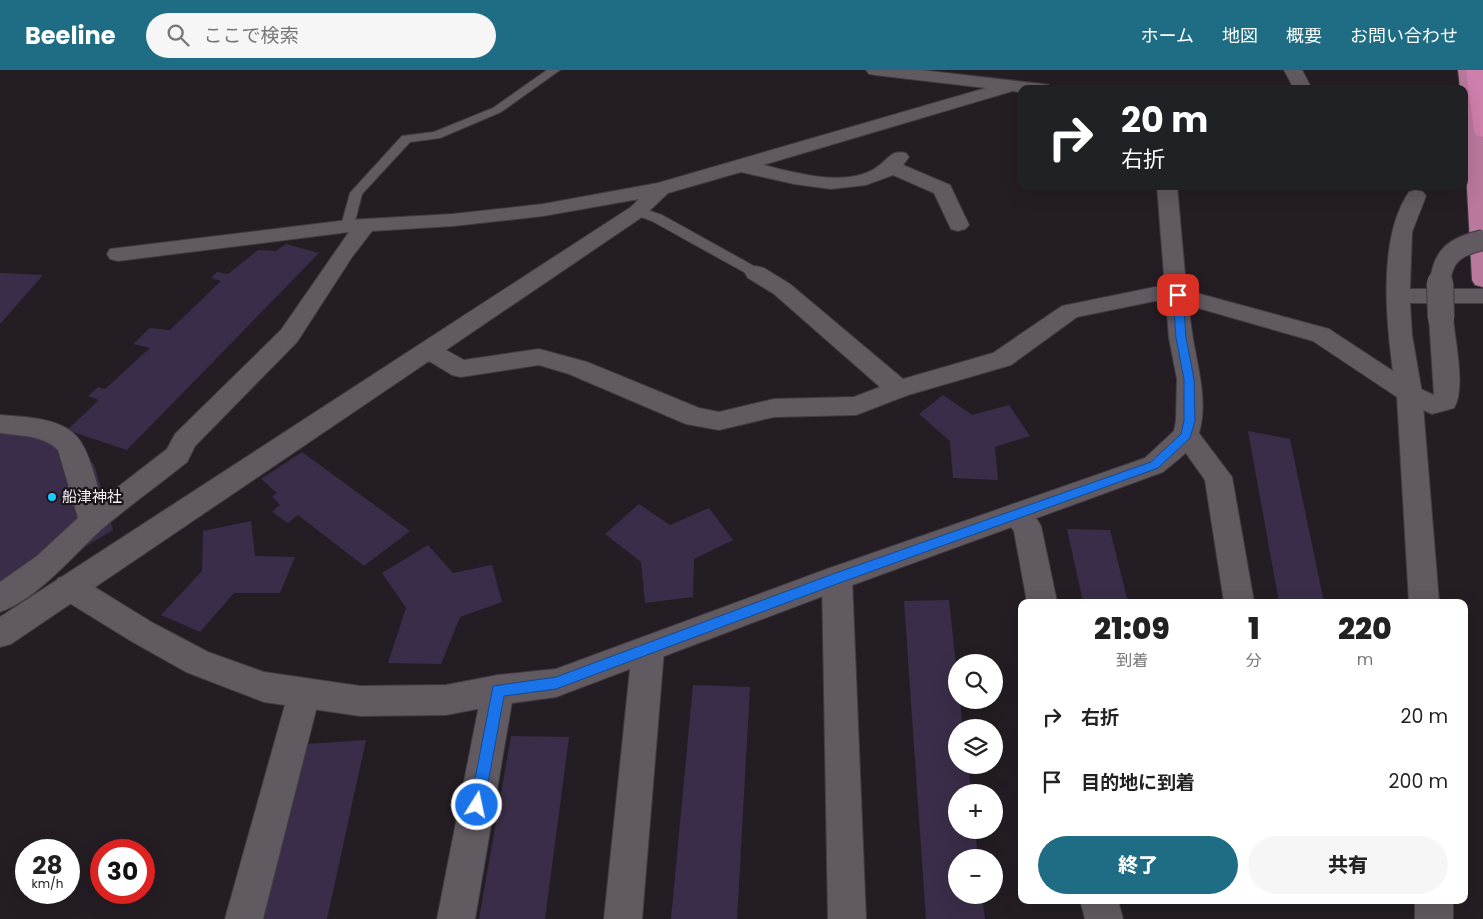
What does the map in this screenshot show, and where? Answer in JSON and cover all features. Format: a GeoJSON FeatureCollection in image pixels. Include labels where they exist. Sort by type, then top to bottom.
{"type":"FeatureCollection","features":[{"type":"Feature","properties":{"kind":"highway"},"geometry":{"type":"LineString","coordinates":[[1467,70],[1476,140]]}},
{"type":"Feature","properties":{"kind":"highway"},"geometry":{"type":"LineString","coordinates":[[1475,70],[1476,140],[1483,280]]}},
{"type":"Feature","properties":{"kind":"street"},"geometry":{"type":"LineString","coordinates":[[877,70],[1018,87]]}},
{"type":"Feature","properties":{"kind":"street"},"geometry":{"type":"LineString","coordinates":[[118,254],[357,225],[453,220],[543,210],[661,189],[1010,86],[1034,70]]}},
{"type":"Feature","properties":{"kind":"street"},"geometry":{"type":"LineString","coordinates":[[1293,70],[1301,85]]}},
{"type":"Feature","properties":{"kind":"street"},"geometry":{"type":"LineString","coordinates":[[740,166],[818,182],[856,182],[883,172],[894,162],[943,189],[958,225]]}},
{"type":"Feature","properties":{"kind":"street"},"geometry":{"type":"LineString","coordinates":[[0,634],[427,349],[638,211],[661,189]]}},
{"type":"Feature","properties":{"kind":"street"},"geometry":{"type":"LineString","coordinates":[[69,587],[142,632],[197,662],[264,686],[304,694],[360,701],[446,700],[498,690],[556,683],[648,650],[838,578],[1154,465],[1186,436],[1189,421],[1189,379],[1181,338],[1167,190]]}},
{"type":"Feature","properties":{"kind":"street"},"geometry":{"type":"LineString","coordinates":[[1416,196],[1401,232],[1398,296],[1400,335],[1409,393],[1424,599]]}},
{"type":"Feature","properties":{"kind":"street"},"geometry":{"type":"LineString","coordinates":[[0,599],[47,565],[93,521],[178,455],[184,442],[239,384],[289,336],[344,253],[357,225]]}},
{"type":"Feature","properties":{"kind":"street"},"geometry":{"type":"LineString","coordinates":[[427,349],[461,369],[539,357],[578,368],[695,417],[720,421],[774,408],[856,406],[898,389],[1002,359],[1070,311],[1155,294],[1178,295],[1321,335],[1409,393],[1432,405],[1446,402],[1447,389],[1439,285],[1443,264],[1450,254],[1464,245],[1472,241],[1483,240]]}},
{"type":"Feature","properties":{"kind":"street"},"geometry":{"type":"LineString","coordinates":[[756,273],[782,289],[898,389]]}},
{"type":"Feature","properties":{"kind":"street"},"geometry":{"type":"LineString","coordinates":[[1398,296],[1483,296]]}},
{"type":"Feature","properties":{"kind":"street"},"geometry":{"type":"LineString","coordinates":[[0,424],[50,432],[66,442],[84,487],[93,521]]}},
{"type":"Feature","properties":{"kind":"street"},"geometry":{"type":"LineString","coordinates":[[1186,436],[1218,477],[1238,599]]}},
{"type":"Feature","properties":{"kind":"street"},"geometry":{"type":"LineString","coordinates":[[1016,514],[1027,526],[1041,599]]}},
{"type":"Feature","properties":{"kind":"street"},"geometry":{"type":"LineString","coordinates":[[838,578],[847,919]]}},
{"type":"Feature","properties":{"kind":"street"},"geometry":{"type":"LineString","coordinates":[[623,919],[648,650]]}},
{"type":"Feature","properties":{"kind":"street"},"geometry":{"type":"LineString","coordinates":[[456,919],[498,690]]}},
{"type":"Feature","properties":{"kind":"street"},"geometry":{"type":"LineString","coordinates":[[244,919],[304,694]]}},
{"type":"Feature","properties":{"kind":"street"},"geometry":{"type":"LineString","coordinates":[[1100,904],[1104,919]]}},
{"type":"Feature","properties":{"kind":"street"},"geometry":{"type":"LineString","coordinates":[[1434,904],[1434,919]]}},
{"type":"Feature","properties":{"kind":"lane"},"geometry":{"type":"LineString","coordinates":[[357,225],[356,193],[406,139],[436,135],[497,110],[554,70]]}},
{"type":"Feature","properties":{"kind":"lane"},"geometry":{"type":"LineString","coordinates":[[638,211],[657,218],[756,273]]}},
{"type":"Feature","properties":{"kind":"building"},"geometry":{"type":"Polygon","coordinates":[[[286,244],[319,253],[127,450],[67,430],[99,400],[88,396],[98,387],[105,389],[150,348],[133,344],[150,328],[170,330],[221,281],[211,278],[217,272],[228,274],[258,250],[276,251],[286,244]]]}},
{"type":"Feature","properties":{"kind":"building"},"geometry":{"type":"Polygon","coordinates":[[[0,273],[43,275],[0,324],[0,273]]]}},
{"type":"Feature","properties":{"kind":"building"},"geometry":{"type":"Polygon","coordinates":[[[943,395],[972,415],[1009,405],[1030,436],[995,447],[998,480],[953,478],[950,441],[919,414],[943,395]]]}},
{"type":"Feature","properties":{"kind":"building","name":"船津神社"},"geometry":{"type":"Polygon","coordinates":[[[0,419],[20,421],[94,464],[113,530],[0,598],[0,419]]]}},
{"type":"Feature","properties":{"kind":"building"},"geometry":{"type":"Polygon","coordinates":[[[1248,431],[1290,439],[1323,599],[1278,599],[1248,431]]]}},
{"type":"Feature","properties":{"kind":"building"},"geometry":{"type":"Polygon","coordinates":[[[302,452],[410,531],[364,566],[298,515],[288,523],[272,512],[280,505],[272,496],[277,493],[261,479],[302,452]]]}},
{"type":"Feature","properties":{"kind":"building"},"geometry":{"type":"Polygon","coordinates":[[[639,504],[670,525],[709,508],[733,540],[694,559],[693,597],[645,603],[641,562],[605,534],[639,504]]]}},
{"type":"Feature","properties":{"kind":"building"},"geometry":{"type":"Polygon","coordinates":[[[251,521],[255,556],[295,557],[280,593],[234,593],[200,632],[161,615],[202,571],[203,531],[251,521]]]}},
{"type":"Feature","properties":{"kind":"building"},"geometry":{"type":"Polygon","coordinates":[[[1067,529],[1110,530],[1127,599],[1082,599],[1067,529]]]}},
{"type":"Feature","properties":{"kind":"building"},"geometry":{"type":"Polygon","coordinates":[[[428,545],[453,573],[492,565],[502,602],[460,617],[441,664],[388,663],[406,608],[382,573],[428,545]]]}},
{"type":"Feature","properties":{"kind":"building"},"geometry":{"type":"Polygon","coordinates":[[[949,600],[955,654],[948,654],[948,709],[961,709],[962,719],[948,719],[948,774],[969,774],[970,784],[948,784],[948,839],[976,839],[977,849],[948,849],[948,904],[983,904],[985,919],[926,919],[904,601],[949,600]]]}},
{"type":"Feature","properties":{"kind":"building"},"geometry":{"type":"Polygon","coordinates":[[[693,685],[750,687],[737,919],[671,919],[693,685]]]}},
{"type":"Feature","properties":{"kind":"building"},"geometry":{"type":"Polygon","coordinates":[[[511,736],[569,737],[545,919],[479,919],[511,736]]]}},
{"type":"Feature","properties":{"kind":"building"},"geometry":{"type":"Polygon","coordinates":[[[366,740],[327,919],[262,919],[306,744],[366,740]]]}},
{"type":"Feature","properties":{"kind":"place","name":"船津神社"},"geometry":{"type":"Point","coordinates":[52,497]}},
{"type":"Feature","properties":{"kind":"route"},"geometry":{"type":"LineString","coordinates":[[477,805],[498,690],[556,683],[838,578],[1154,465],[1186,436],[1189,421],[1189,379],[1181,338],[1178,295]]}}]}
